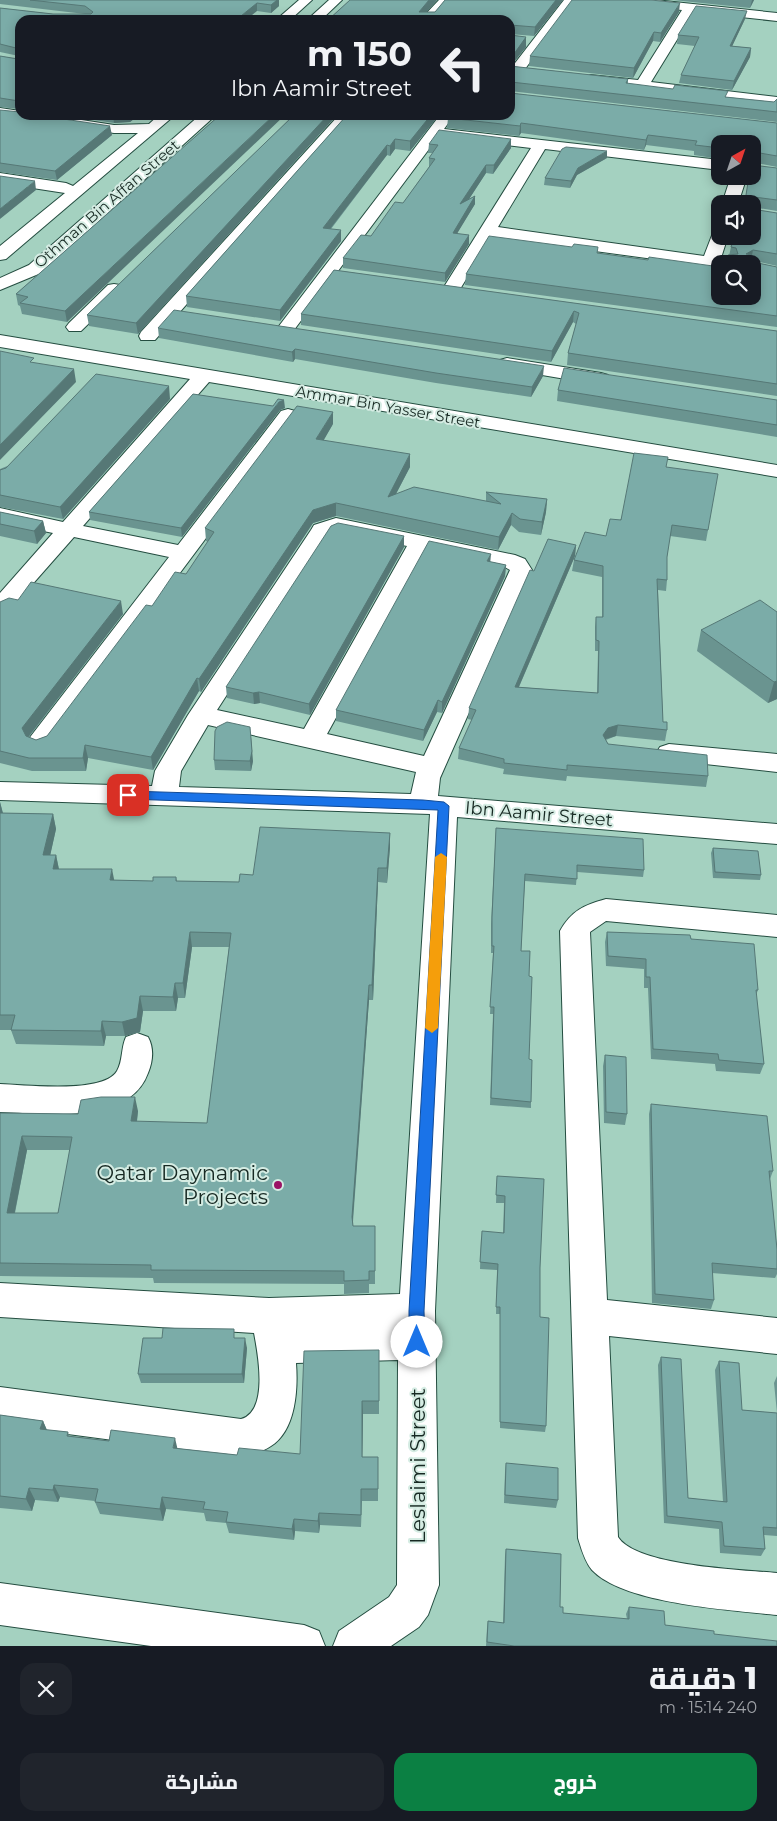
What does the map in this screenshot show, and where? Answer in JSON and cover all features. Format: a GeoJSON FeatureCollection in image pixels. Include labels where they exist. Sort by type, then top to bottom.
{"type":"FeatureCollection","features":[{"type":"Feature","properties":{"kind":"street"},"geometry":{"type":"LineString","coordinates":[[289,15],[300,7],[323,0]]}},
{"type":"Feature","properties":{"kind":"street"},"geometry":{"type":"LineString","coordinates":[[319,15],[336,0]]}},
{"type":"Feature","properties":{"kind":"street"},"geometry":{"type":"LineString","coordinates":[[431,15],[446,0]]}},
{"type":"Feature","properties":{"kind":"street"},"geometry":{"type":"LineString","coordinates":[[515,69],[570,0]]}},
{"type":"Feature","properties":{"kind":"street"},"geometry":{"type":"LineString","coordinates":[[621,0],[777,16]]}},
{"type":"Feature","properties":{"kind":"street"},"geometry":{"type":"LineString","coordinates":[[642,85],[690,8]]}},
{"type":"Feature","properties":{"kind":"street"},"geometry":{"type":"LineString","coordinates":[[519,40],[538,42]]}},
{"type":"Feature","properties":{"kind":"street"},"geometry":{"type":"LineString","coordinates":[[515,70],[536,72]]}},
{"type":"Feature","properties":{"kind":"street"},"geometry":{"type":"LineString","coordinates":[[575,77],[777,101]]}},
{"type":"Feature","properties":{"kind":"street"},"geometry":{"type":"LineString","coordinates":[[0,112],[15,114]]}},
{"type":"Feature","properties":{"kind":"street"},"geometry":{"type":"LineString","coordinates":[[54,120],[114,129],[152,128]]}},
{"type":"Feature","properties":{"kind":"street","name":"Othman Bin Affan Street"},"geometry":{"type":"LineString","coordinates":[[0,255],[162,120]]}},
{"type":"Feature","properties":{"kind":"street","name":"Othman Bin Affan Street"},"geometry":{"type":"LineString","coordinates":[[0,281],[28,253],[182,120]]}},
{"type":"Feature","properties":{"kind":"street","name":"Othman Bin Affan Street"},"geometry":{"type":"LineString","coordinates":[[0,285],[35,269],[203,120]]}},
{"type":"Feature","properties":{"kind":"street"},"geometry":{"type":"LineString","coordinates":[[148,336],[343,120]]}},
{"type":"Feature","properties":{"kind":"street"},"geometry":{"type":"LineString","coordinates":[[285,330],[444,120]]}},
{"type":"Feature","properties":{"kind":"street"},"geometry":{"type":"LineString","coordinates":[[5,239],[122,140],[121,134],[114,129]]}},
{"type":"Feature","properties":{"kind":"street"},"geometry":{"type":"LineString","coordinates":[[435,132],[541,143],[711,165]]}},
{"type":"Feature","properties":{"kind":"street"},"geometry":{"type":"LineString","coordinates":[[451,290],[541,143]]}},
{"type":"Feature","properties":{"kind":"street"},"geometry":{"type":"LineString","coordinates":[[112,150],[131,146]]}},
{"type":"Feature","properties":{"kind":"street"},"geometry":{"type":"LineString","coordinates":[[0,178],[66,188]]}},
{"type":"Feature","properties":{"kind":"street"},"geometry":{"type":"LineString","coordinates":[[5,239],[28,231]]}},
{"type":"Feature","properties":{"kind":"street"},"geometry":{"type":"LineString","coordinates":[[488,231],[711,262]]}},
{"type":"Feature","properties":{"kind":"street"},"geometry":{"type":"LineString","coordinates":[[328,272],[347,275]]}},
{"type":"Feature","properties":{"kind":"street"},"geometry":{"type":"LineString","coordinates":[[75,327],[125,279]]}},
{"type":"Feature","properties":{"kind":"street"},"geometry":{"type":"LineString","coordinates":[[432,287],[471,292]]}},
{"type":"Feature","properties":{"kind":"street"},"geometry":{"type":"LineString","coordinates":[[170,312],[189,315]]}},
{"type":"Feature","properties":{"kind":"street"},"geometry":{"type":"LineString","coordinates":[[0,323],[218,361],[270,376]]}},
{"type":"Feature","properties":{"kind":"street"},"geometry":{"type":"LineString","coordinates":[[266,327],[304,333]]}},
{"type":"Feature","properties":{"kind":"street","name":"Ammar Bin Yasser Street"},"geometry":{"type":"LineString","coordinates":[[0,331],[270,376],[777,453]]}},
{"type":"Feature","properties":{"kind":"street","name":"Ammar Bin Yasser Street"},"geometry":{"type":"LineString","coordinates":[[0,341],[777,472]]}},
{"type":"Feature","properties":{"kind":"street"},"geometry":{"type":"LineString","coordinates":[[488,362],[624,382]]}},
{"type":"Feature","properties":{"kind":"street"},"geometry":{"type":"LineString","coordinates":[[0,607],[204,375]]}},
{"type":"Feature","properties":{"kind":"street"},"geometry":{"type":"LineString","coordinates":[[40,742],[288,415]]}},
{"type":"Feature","properties":{"kind":"street"},"geometry":{"type":"LineString","coordinates":[[0,515],[183,553]]}},
{"type":"Feature","properties":{"kind":"street"},"geometry":{"type":"LineString","coordinates":[[164,796],[168,772],[201,715],[322,530],[336,525],[421,542],[311,739]]}},
{"type":"Feature","properties":{"kind":"street","name":"Leslaimi Street"},"geometry":{"type":"LineString","coordinates":[[354,1646],[404,1612],[413,1600],[418,1585],[417,1326],[433,805],[427,778],[521,570],[512,561],[421,542]]}},
{"type":"Feature","properties":{"kind":"street"},"geometry":{"type":"LineString","coordinates":[[201,715],[433,768]]}},
{"type":"Feature","properties":{"kind":"street"},"geometry":{"type":"LineString","coordinates":[[644,750],[777,763]]}},
{"type":"Feature","properties":{"kind":"street","name":"Ibn Aamir Street"},"geometry":{"type":"LineString","coordinates":[[0,791],[433,805],[777,834]]}},
{"type":"Feature","properties":{"kind":"street"},"geometry":{"type":"LineString","coordinates":[[777,926],[606,910],[592,914],[581,921],[575,931],[598,1538],[606,1555],[624,1567],[646,1577],[777,1594]]}},
{"type":"Feature","properties":{"kind":"street"},"geometry":{"type":"LineString","coordinates":[[0,1098],[89,1099],[110,1095],[128,1082],[132,1074],[138,1046]]}},
{"type":"Feature","properties":{"kind":"street"},"geometry":{"type":"LineString","coordinates":[[0,1300],[273,1330],[417,1326]]}},
{"type":"Feature","properties":{"kind":"street"},"geometry":{"type":"LineString","coordinates":[[590,1316],[777,1336]]}},
{"type":"Feature","properties":{"kind":"street"},"geometry":{"type":"LineString","coordinates":[[0,1406],[241,1438],[258,1433],[270,1421],[277,1406],[273,1330]]}},
{"type":"Feature","properties":{"kind":"street"},"geometry":{"type":"LineString","coordinates":[[0,1604],[304,1646]]}},
{"type":"Feature","properties":{"kind":"building"},"geometry":{"type":"Polygon","coordinates":[[[30,0],[277,0],[271,5],[257,3],[242,15],[15,15],[15,48],[0,44],[0,8],[53,14],[91,14],[93,12],[85,6],[30,0]]]}},
{"type":"Feature","properties":{"kind":"building"},"geometry":{"type":"Polygon","coordinates":[[[350,0],[429,0],[419,12],[435,12],[445,0],[556,0],[535,27],[515,25],[515,15],[334,15],[350,0]]]}},
{"type":"Feature","properties":{"kind":"building"},"geometry":{"type":"Polygon","coordinates":[[[572,0],[651,0],[680,3],[661,33],[654,32],[634,68],[530,56],[572,0]]]}},
{"type":"Feature","properties":{"kind":"building"},"geometry":{"type":"Polygon","coordinates":[[[696,6],[747,11],[730,46],[751,48],[734,81],[681,75],[699,37],[678,35],[696,6]]]}},
{"type":"Feature","properties":{"kind":"building"},"geometry":{"type":"Polygon","coordinates":[[[515,36],[526,37],[515,53],[515,36]]]}},
{"type":"Feature","properties":{"kind":"building"},"geometry":{"type":"Polygon","coordinates":[[[0,56],[15,58],[15,100],[0,98],[0,56]]]}},
{"type":"Feature","properties":{"kind":"building"},"geometry":{"type":"Polygon","coordinates":[[[515,67],[628,79],[626,83],[673,89],[675,85],[728,91],[725,97],[774,102],[777,99],[777,112],[515,83],[515,67]]]}},
{"type":"Feature","properties":{"kind":"building"},"geometry":{"type":"Polygon","coordinates":[[[515,94],[777,123],[777,156],[761,153],[761,135],[711,135],[711,147],[695,145],[697,141],[648,135],[646,140],[521,123],[520,126],[466,120],[515,120],[515,94]]]}},
{"type":"Feature","properties":{"kind":"building"},"geometry":{"type":"Polygon","coordinates":[[[0,110],[15,112],[15,120],[70,120],[110,126],[55,171],[0,163],[0,110]]]}},
{"type":"Feature","properties":{"kind":"building"},"geometry":{"type":"Polygon","coordinates":[[[214,120],[269,120],[65,311],[20,303],[28,297],[16,294],[214,120]]]}},
{"type":"Feature","properties":{"kind":"building"},"geometry":{"type":"Polygon","coordinates":[[[289,120],[323,120],[136,323],[87,315],[289,120]]]}},
{"type":"Feature","properties":{"kind":"building"},"geometry":{"type":"Polygon","coordinates":[[[343,120],[427,120],[410,141],[395,139],[390,146],[387,145],[323,228],[341,230],[280,310],[186,296],[343,120]]]}},
{"type":"Feature","properties":{"kind":"building"},"geometry":{"type":"Polygon","coordinates":[[[439,130],[511,139],[494,165],[486,165],[460,204],[475,196],[453,233],[469,235],[445,273],[343,258],[361,235],[371,236],[395,202],[403,203],[435,159],[429,158],[438,145],[429,144],[439,130]]]}},
{"type":"Feature","properties":{"kind":"building"},"geometry":{"type":"Polygon","coordinates":[[[566,147],[607,151],[578,168],[571,181],[545,178],[562,149],[566,147]]]}},
{"type":"Feature","properties":{"kind":"building"},"geometry":{"type":"Polygon","coordinates":[[[761,166],[777,168],[777,200],[761,198],[761,195],[746,195],[748,185],[761,185],[761,166]]]}},
{"type":"Feature","properties":{"kind":"building"},"geometry":{"type":"Polygon","coordinates":[[[0,176],[35,181],[0,209],[0,176]]]}},
{"type":"Feature","properties":{"kind":"building"},"geometry":{"type":"Polygon","coordinates":[[[761,210],[777,213],[777,254],[753,250],[746,254],[752,255],[728,255],[738,254],[736,248],[731,247],[732,245],[761,245],[761,210]]]}},
{"type":"Feature","properties":{"kind":"building"},"geometry":{"type":"Polygon","coordinates":[[[489,236],[572,247],[574,244],[598,247],[597,253],[648,260],[649,257],[711,266],[711,305],[761,305],[761,264],[777,267],[777,316],[466,274],[489,236]]]}},
{"type":"Feature","properties":{"kind":"building"},"geometry":{"type":"Polygon","coordinates":[[[334,270],[777,331],[777,384],[568,353],[579,313],[574,311],[552,351],[301,314],[334,270]]]}},
{"type":"Feature","properties":{"kind":"building"},"geometry":{"type":"Polygon","coordinates":[[[174,310],[544,366],[532,387],[295,349],[292,352],[158,328],[174,310]]]}},
{"type":"Feature","properties":{"kind":"building"},"geometry":{"type":"Polygon","coordinates":[[[0,351],[34,358],[30,362],[74,369],[0,445],[0,351]]]}},
{"type":"Feature","properties":{"kind":"building"},"geometry":{"type":"Polygon","coordinates":[[[564,368],[777,400],[777,425],[558,390],[564,368]]]}},
{"type":"Feature","properties":{"kind":"building"},"geometry":{"type":"Polygon","coordinates":[[[96,374],[169,386],[60,507],[0,495],[0,470],[6,468],[96,374]]]}},
{"type":"Feature","properties":{"kind":"building"},"geometry":{"type":"Polygon","coordinates":[[[193,394],[273,406],[278,399],[284,400],[279,402],[181,528],[89,512],[193,394]]]}},
{"type":"Feature","properties":{"kind":"building"},"geometry":{"type":"Polygon","coordinates":[[[297,406],[333,412],[316,439],[410,454],[388,497],[414,487],[501,504],[486,492],[547,499],[542,522],[520,519],[512,513],[499,537],[336,503],[313,510],[199,679],[197,678],[151,757],[85,745],[83,758],[29,758],[0,751],[0,602],[9,598],[18,600],[31,582],[121,601],[22,728],[26,736],[36,740],[47,736],[146,605],[152,606],[175,572],[186,574],[214,532],[205,528],[297,406]]]}},
{"type":"Feature","properties":{"kind":"building"},"geometry":{"type":"Polygon","coordinates":[[[634,453],[668,457],[666,467],[718,474],[708,530],[672,525],[667,557],[667,580],[657,579],[663,722],[667,722],[667,730],[618,725],[608,728],[603,735],[608,744],[707,755],[708,776],[567,765],[567,770],[504,763],[504,759],[459,748],[476,710],[469,708],[530,570],[534,571],[548,539],[576,545],[515,687],[598,693],[599,641],[596,640],[596,617],[603,617],[603,566],[574,560],[585,532],[606,536],[610,519],[621,520],[634,453]]]}},
{"type":"Feature","properties":{"kind":"building"},"geometry":{"type":"Polygon","coordinates":[[[0,512],[43,521],[34,531],[0,524],[0,512]]]}},
{"type":"Feature","properties":{"kind":"building"},"geometry":{"type":"Polygon","coordinates":[[[338,523],[404,536],[309,704],[259,692],[253,693],[226,687],[331,526],[338,523]]]}},
{"type":"Feature","properties":{"kind":"building"},"geometry":{"type":"Polygon","coordinates":[[[429,541],[491,554],[487,561],[506,565],[442,702],[438,700],[424,730],[336,710],[429,541]]]}},
{"type":"Feature","properties":{"kind":"building"},"geometry":{"type":"Polygon","coordinates":[[[760,600],[777,612],[777,681],[774,682],[701,630],[760,600]]]}},
{"type":"Feature","properties":{"kind":"building"},"geometry":{"type":"Polygon","coordinates":[[[227,722],[250,727],[252,751],[250,761],[214,760],[215,731],[217,727],[227,722]]]}},
{"type":"Feature","properties":{"kind":"building"},"geometry":{"type":"Polygon","coordinates":[[[0,813],[53,814],[43,855],[56,855],[53,869],[112,869],[110,880],[153,881],[153,877],[176,877],[176,881],[239,882],[240,874],[253,875],[260,827],[390,833],[387,868],[378,868],[372,985],[369,985],[352,1217],[353,1226],[375,1226],[375,1271],[369,1271],[369,1280],[344,1281],[344,1271],[151,1270],[151,1265],[0,1263],[0,1113],[78,1114],[81,1100],[101,1097],[135,1097],[131,1121],[207,1123],[231,933],[190,932],[183,983],[175,983],[173,997],[140,996],[137,1018],[122,1022],[102,1021],[101,1031],[11,1030],[15,1015],[0,1015],[0,813]],[[22,1136],[7,1213],[58,1213],[72,1137],[22,1136]]]}},
{"type":"Feature","properties":{"kind":"building"},"geometry":{"type":"Polygon","coordinates":[[[496,828],[643,839],[644,870],[577,865],[577,879],[525,874],[521,951],[530,951],[529,976],[532,977],[529,1059],[532,1060],[531,1102],[491,1098],[494,1007],[490,1007],[494,946],[492,946],[492,917],[496,828]]]}},
{"type":"Feature","properties":{"kind":"building"},"geometry":{"type":"Polygon","coordinates":[[[713,848],[758,851],[761,875],[715,872],[713,848]]]}},
{"type":"Feature","properties":{"kind":"building"},"geometry":{"type":"Polygon","coordinates":[[[607,932],[690,935],[691,939],[754,944],[758,990],[756,990],[764,1064],[719,1060],[718,1054],[653,1049],[650,977],[646,977],[646,959],[608,956],[607,932]]]}},
{"type":"Feature","properties":{"kind":"building"},"geometry":{"type":"Polygon","coordinates":[[[605,1055],[626,1057],[627,1114],[606,1112],[605,1055]]]}},
{"type":"Feature","properties":{"kind":"building"},"geometry":{"type":"Polygon","coordinates":[[[651,1104],[767,1116],[773,1171],[769,1171],[777,1249],[777,1269],[712,1263],[714,1300],[655,1294],[651,1104]]]}},
{"type":"Feature","properties":{"kind":"building"},"geometry":{"type":"Polygon","coordinates":[[[497,1176],[544,1179],[540,1317],[549,1318],[546,1426],[500,1422],[500,1307],[496,1307],[498,1264],[480,1262],[482,1231],[504,1233],[505,1196],[496,1195],[497,1176]]]}},
{"type":"Feature","properties":{"kind":"building"},"geometry":{"type":"Polygon","coordinates":[[[163,1328],[234,1329],[234,1338],[245,1338],[242,1374],[138,1374],[143,1338],[162,1338],[163,1328]]]}},
{"type":"Feature","properties":{"kind":"building"},"geometry":{"type":"Polygon","coordinates":[[[379,1350],[379,1401],[362,1401],[362,1457],[378,1457],[378,1489],[361,1489],[361,1515],[319,1513],[318,1521],[294,1519],[292,1529],[226,1522],[228,1512],[203,1509],[205,1502],[162,1497],[160,1509],[95,1502],[98,1489],[54,1485],[53,1490],[29,1488],[26,1499],[0,1496],[0,1415],[43,1421],[40,1429],[68,1432],[67,1436],[109,1441],[111,1430],[175,1438],[173,1448],[237,1455],[239,1448],[300,1454],[304,1351],[379,1350]]]}},
{"type":"Feature","properties":{"kind":"building"},"geometry":{"type":"Polygon","coordinates":[[[661,1357],[681,1359],[688,1498],[727,1502],[719,1361],[739,1363],[742,1410],[777,1413],[777,1528],[763,1527],[765,1549],[724,1546],[722,1522],[667,1516],[661,1357]]]}},
{"type":"Feature","properties":{"kind":"building"},"geometry":{"type":"Polygon","coordinates":[[[506,1463],[558,1468],[558,1500],[505,1495],[506,1463]]]}},
{"type":"Feature","properties":{"kind":"building"},"geometry":{"type":"Polygon","coordinates":[[[506,1549],[561,1554],[560,1607],[563,1607],[563,1613],[629,1619],[629,1607],[664,1611],[665,1625],[714,1631],[714,1634],[777,1641],[777,1646],[514,1646],[487,1642],[488,1621],[504,1623],[506,1549]]]}},
{"type":"Feature","properties":{"kind":"slow traffic"},"geometry":{"type":"LineString","coordinates":[[432,1028],[441,857]]}},
{"type":"Feature","properties":{"kind":"place","name":"Qatar Daynamic Projects"},"geometry":{"type":"Point","coordinates":[278,1185]}},
{"type":"Feature","properties":{"kind":"route"},"geometry":{"type":"LineString","coordinates":[[128,795],[444,806],[417,1311],[417,1342]]}}]}
